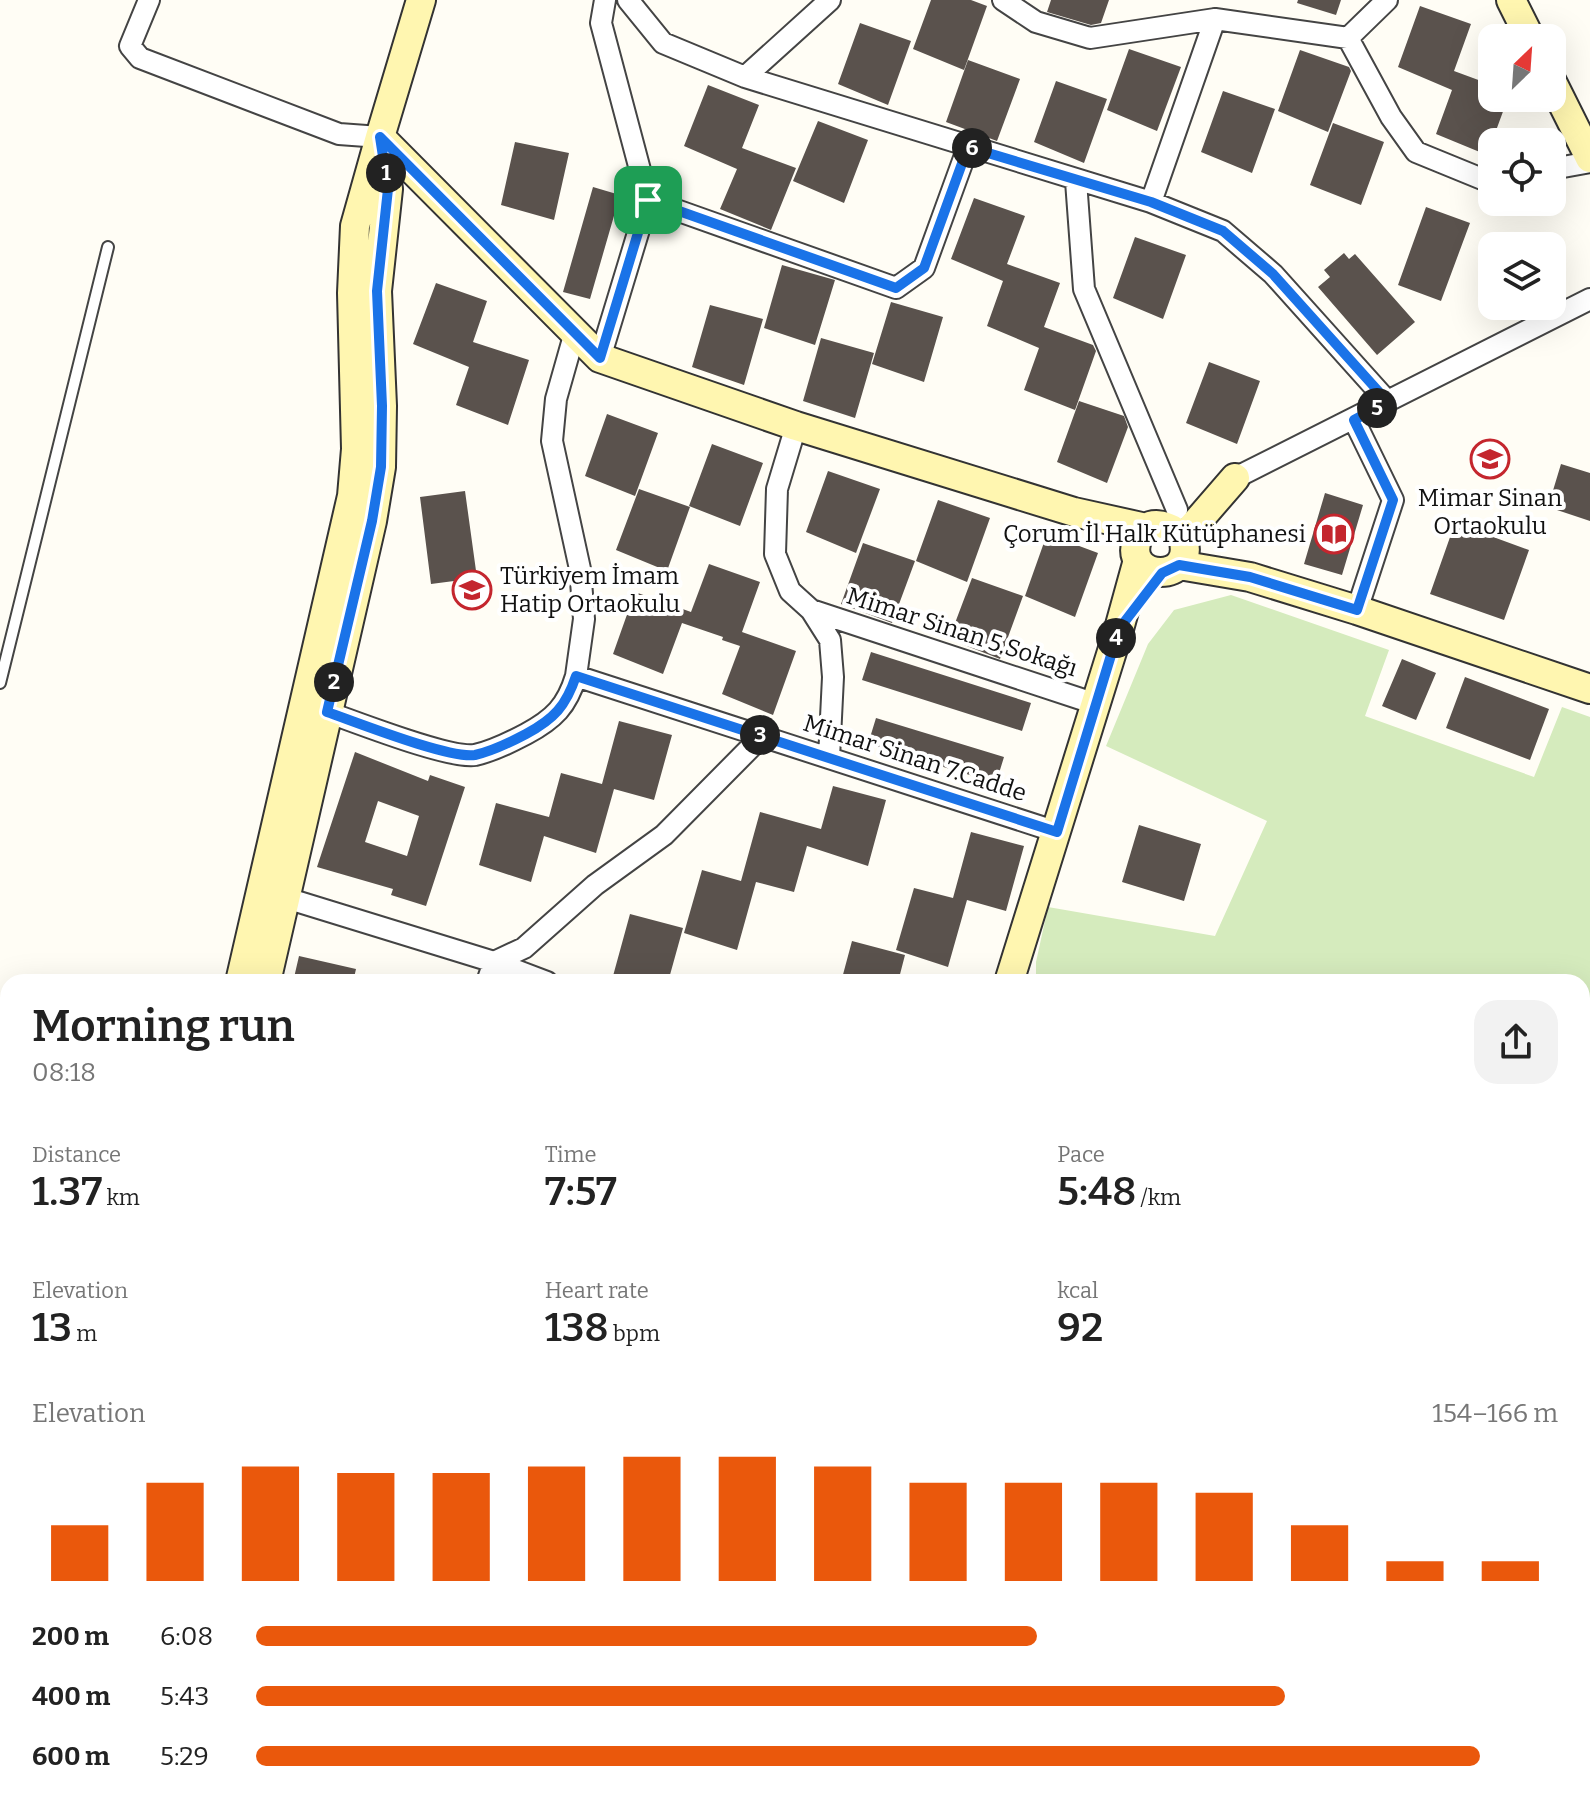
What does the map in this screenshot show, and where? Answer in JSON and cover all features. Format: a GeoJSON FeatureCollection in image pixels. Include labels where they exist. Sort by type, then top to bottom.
{"type":"FeatureCollection","features":[{"type":"Feature","properties":{"kind":"street"},"geometry":{"type":"LineString","coordinates":[[149,0],[130,46],[140,58],[339,134],[380,137],[600,358],[796,426],[1074,512],[1250,577],[1590,689]]}},
{"type":"Feature","properties":{"kind":"street"},"geometry":{"type":"LineString","coordinates":[[267,974],[302,708],[352,496],[356,449],[352,293],[355,226],[421,0]]}},
{"type":"Feature","properties":{"kind":"street"},"geometry":{"type":"LineString","coordinates":[[600,358],[648,200],[601,23],[605,0]]}},
{"type":"Feature","properties":{"kind":"street"},"geometry":{"type":"LineString","coordinates":[[628,0],[663,43],[745,77],[1151,202],[1223,231],[1273,274],[1388,402]]}},
{"type":"Feature","properties":{"kind":"street"},"geometry":{"type":"LineString","coordinates":[[745,77],[830,0]]}},
{"type":"Feature","properties":{"kind":"street"},"geometry":{"type":"LineString","coordinates":[[1003,0],[1036,22],[1090,38],[1215,19],[1348,38]]}},
{"type":"Feature","properties":{"kind":"street"},"geometry":{"type":"LineString","coordinates":[[1348,38],[1387,0]]}},
{"type":"Feature","properties":{"kind":"street"},"geometry":{"type":"LineString","coordinates":[[1511,0],[1523,24]]}},
{"type":"Feature","properties":{"kind":"street"},"geometry":{"type":"LineString","coordinates":[[1151,202],[1215,19]]}},
{"type":"Feature","properties":{"kind":"street"},"geometry":{"type":"LineString","coordinates":[[1348,38],[1391,117],[1416,152],[1478,177]]}},
{"type":"Feature","properties":{"kind":"street"},"geometry":{"type":"LineString","coordinates":[[1566,111],[1590,160],[1566,166]]}},
{"type":"Feature","properties":{"kind":"street"},"geometry":{"type":"LineString","coordinates":[[243,974],[275,895],[327,712],[372,521],[381,467],[382,406],[377,322],[388,189],[380,137]]}},
{"type":"Feature","properties":{"kind":"street"},"geometry":{"type":"LineString","coordinates":[[648,200],[896,288],[924,268],[968,147]]}},
{"type":"Feature","properties":{"kind":"street"},"geometry":{"type":"LineString","coordinates":[[1076,181],[1084,289],[1163,544]]}},
{"type":"Feature","properties":{"kind":"street"},"geometry":{"type":"LineString","coordinates":[[382,238],[394,212],[405,199],[427,185]]}},
{"type":"Feature","properties":{"kind":"street"},"geometry":{"type":"LineString","coordinates":[[1012,974],[1119,629],[1163,544],[1235,478],[1590,299]]}},
{"type":"Feature","properties":{"kind":"street"},"geometry":{"type":"LineString","coordinates":[[327,712],[447,752],[472,756],[500,748],[554,717],[569,698],[576,676],[584,619],[580,569],[552,441],[556,399],[575,332]]}},
{"type":"Feature","properties":{"kind":"street"},"geometry":{"type":"LineString","coordinates":[[1354,420],[1393,500],[1357,610]]}},
{"type":"Feature","properties":{"kind":"street"},"geometry":{"type":"LineString","coordinates":[[796,426],[777,489],[775,554],[790,591],[811,610],[830,640],[833,677],[829,758]]}},
{"type":"Feature","properties":{"kind":"street","name":"Mimar Sinan 5.Sokağı"},"geometry":{"type":"LineString","coordinates":[[811,610],[1096,704]]}},
{"type":"Feature","properties":{"kind":"street","name":"Mimar Sinan 7.Cadde"},"geometry":{"type":"LineString","coordinates":[[576,676],[1057,832]]}},
{"type":"Feature","properties":{"kind":"street"},"geometry":{"type":"LineString","coordinates":[[275,895],[490,972],[524,948],[595,885],[664,835],[762,736]]}},
{"type":"Feature","properties":{"kind":"lane"},"geometry":{"type":"LineString","coordinates":[[0,683],[108,247]]}},
{"type":"Feature","properties":{"kind":"green space"},"geometry":{"type":"Polygon","coordinates":[[[1231,595],[1389,650],[1365,716],[1534,777],[1562,707],[1590,717],[1590,974],[1036,974],[1048,907],[1215,936],[1267,821],[1106,746],[1148,644],[1174,610],[1231,595]]]}},
{"type":"Feature","properties":{"kind":"building"},"geometry":{"type":"Polygon","coordinates":[[[931,0],[971,0],[987,6],[964,70],[913,49],[931,0]]]}},
{"type":"Feature","properties":{"kind":"building"},"geometry":{"type":"Polygon","coordinates":[[[1051,0],[1109,0],[1101,23],[1091,25],[1047,12],[1051,0]]]}},
{"type":"Feature","properties":{"kind":"building"},"geometry":{"type":"Polygon","coordinates":[[[1298,0],[1341,0],[1336,15],[1297,3],[1298,0]]]}},
{"type":"Feature","properties":{"kind":"building"},"geometry":{"type":"Polygon","coordinates":[[[1420,6],[1471,24],[1454,71],[1478,80],[1478,112],[1503,112],[1497,128],[1478,128],[1478,151],[1436,134],[1452,90],[1398,67],[1420,6]]]}},
{"type":"Feature","properties":{"kind":"building"},"geometry":{"type":"Polygon","coordinates":[[[860,23],[911,41],[888,105],[838,84],[860,23]]]}},
{"type":"Feature","properties":{"kind":"building"},"geometry":{"type":"Polygon","coordinates":[[[1129,49],[1181,67],[1157,131],[1107,110],[1129,49]]]}},
{"type":"Feature","properties":{"kind":"building"},"geometry":{"type":"Polygon","coordinates":[[[1300,50],[1349,67],[1351,71],[1328,132],[1278,111],[1300,50]]]}},
{"type":"Feature","properties":{"kind":"building"},"geometry":{"type":"Polygon","coordinates":[[[968,60],[1020,79],[997,141],[946,122],[968,60]]]}},
{"type":"Feature","properties":{"kind":"building"},"geometry":{"type":"Polygon","coordinates":[[[1056,81],[1107,99],[1084,163],[1034,142],[1056,81]]]}},
{"type":"Feature","properties":{"kind":"building"},"geometry":{"type":"Polygon","coordinates":[[[708,85],[759,105],[742,148],[796,168],[771,230],[720,209],[737,169],[684,146],[708,85]]]}},
{"type":"Feature","properties":{"kind":"building"},"geometry":{"type":"Polygon","coordinates":[[[1223,91],[1275,109],[1252,173],[1201,152],[1223,91]]]}},
{"type":"Feature","properties":{"kind":"building"},"geometry":{"type":"Polygon","coordinates":[[[818,121],[868,140],[844,203],[793,181],[818,121]]]}},
{"type":"Feature","properties":{"kind":"building"},"geometry":{"type":"Polygon","coordinates":[[[1333,123],[1384,142],[1361,205],[1310,185],[1333,123]]]}},
{"type":"Feature","properties":{"kind":"building"},"geometry":{"type":"Polygon","coordinates":[[[515,142],[569,153],[554,220],[501,205],[515,142]]]}},
{"type":"Feature","properties":{"kind":"building"},"geometry":{"type":"Polygon","coordinates":[[[593,187],[620,195],[590,299],[563,292],[593,187]]]}},
{"type":"Feature","properties":{"kind":"building"},"geometry":{"type":"Polygon","coordinates":[[[974,198],[1025,216],[1007,264],[1060,283],[1044,327],[1093,345],[1096,351],[1075,410],[1024,390],[1039,348],[987,326],[1003,281],[951,259],[974,198]]]}},
{"type":"Feature","properties":{"kind":"building"},"geometry":{"type":"Polygon","coordinates":[[[1426,207],[1470,223],[1441,301],[1398,285],[1426,207]]]}},
{"type":"Feature","properties":{"kind":"building"},"geometry":{"type":"Polygon","coordinates":[[[1135,237],[1186,255],[1163,319],[1113,298],[1135,237]]]}},
{"type":"Feature","properties":{"kind":"building"},"geometry":{"type":"Polygon","coordinates":[[[1344,253],[1349,259],[1355,254],[1415,322],[1377,355],[1318,287],[1330,277],[1324,270],[1344,253]]]}},
{"type":"Feature","properties":{"kind":"building"},"geometry":{"type":"Polygon","coordinates":[[[782,265],[835,280],[815,345],[764,328],[782,265]]]}},
{"type":"Feature","properties":{"kind":"building"},"geometry":{"type":"Polygon","coordinates":[[[436,283],[487,301],[473,342],[529,360],[508,425],[456,405],[469,367],[413,344],[436,283]]]}},
{"type":"Feature","properties":{"kind":"building"},"geometry":{"type":"Polygon","coordinates":[[[891,302],[943,317],[924,382],[872,364],[891,302]]]}},
{"type":"Feature","properties":{"kind":"building"},"geometry":{"type":"Polygon","coordinates":[[[710,305],[763,319],[744,385],[692,367],[710,305]]]}},
{"type":"Feature","properties":{"kind":"building"},"geometry":{"type":"Polygon","coordinates":[[[821,338],[874,353],[855,418],[803,401],[821,338]]]}},
{"type":"Feature","properties":{"kind":"building"},"geometry":{"type":"Polygon","coordinates":[[[1209,362],[1260,381],[1237,444],[1186,423],[1209,362]]]}},
{"type":"Feature","properties":{"kind":"building"},"geometry":{"type":"Polygon","coordinates":[[[1079,401],[1124,416],[1128,427],[1107,483],[1057,462],[1079,401]]]}},
{"type":"Feature","properties":{"kind":"building"},"geometry":{"type":"Polygon","coordinates":[[[607,414],[658,433],[635,496],[585,476],[607,414]]]}},
{"type":"Feature","properties":{"kind":"building"},"geometry":{"type":"Polygon","coordinates":[[[712,444],[763,463],[740,526],[689,506],[712,444]]]}},
{"type":"Feature","properties":{"kind":"building"},"geometry":{"type":"Polygon","coordinates":[[[1561,464],[1590,473],[1590,521],[1548,507],[1561,464]]]}},
{"type":"Feature","properties":{"kind":"building"},"geometry":{"type":"Polygon","coordinates":[[[828,471],[880,489],[856,553],[806,532],[828,471]]]}},
{"type":"Feature","properties":{"kind":"building"},"geometry":{"type":"Polygon","coordinates":[[[639,489],[690,507],[667,571],[616,550],[639,489]]]}},
{"type":"Feature","properties":{"kind":"building"},"geometry":{"type":"Polygon","coordinates":[[[465,491],[477,578],[431,584],[420,497],[465,491]]]}},
{"type":"Feature","properties":{"kind":"building","name":"Çorum İl Halk Kütüphanesi"},"geometry":{"type":"Polygon","coordinates":[[[1325,493],[1363,505],[1342,575],[1304,564],[1325,493]]]}},
{"type":"Feature","properties":{"kind":"building"},"geometry":{"type":"Polygon","coordinates":[[[938,500],[990,518],[967,582],[916,561],[938,500]]]}},
{"type":"Feature","properties":{"kind":"building"},"geometry":{"type":"Polygon","coordinates":[[[1455,523],[1529,550],[1504,620],[1430,594],[1455,523]]]}},
{"type":"Feature","properties":{"kind":"building"},"geometry":{"type":"Polygon","coordinates":[[[1047,534],[1098,553],[1075,617],[1025,596],[1047,534]]]}},
{"type":"Feature","properties":{"kind":"building"},"geometry":{"type":"Polygon","coordinates":[[[863,543],[915,561],[892,623],[841,604],[863,543]]]}},
{"type":"Feature","properties":{"kind":"building"},"geometry":{"type":"Polygon","coordinates":[[[709,564],[760,582],[742,632],[796,651],[773,715],[722,694],[740,646],[722,640],[723,637],[682,623],[663,674],[613,654],[635,592],[691,612],[709,564]]]}},
{"type":"Feature","properties":{"kind":"building"},"geometry":{"type":"Polygon","coordinates":[[[972,578],[1023,596],[1000,659],[949,639],[972,578]]]}},
{"type":"Feature","properties":{"kind":"building"},"geometry":{"type":"Polygon","coordinates":[[[871,652],[1031,703],[1022,731],[862,680],[871,652]]]}},
{"type":"Feature","properties":{"kind":"building"},"geometry":{"type":"Polygon","coordinates":[[[1402,659],[1436,673],[1416,720],[1382,706],[1402,659]]]}},
{"type":"Feature","properties":{"kind":"building"},"geometry":{"type":"Polygon","coordinates":[[[1465,677],[1549,709],[1530,760],[1446,728],[1465,677]]]}},
{"type":"Feature","properties":{"kind":"building"},"geometry":{"type":"Polygon","coordinates":[[[876,718],[1004,757],[996,783],[868,744],[876,718]]]}},
{"type":"Feature","properties":{"kind":"building"},"geometry":{"type":"Polygon","coordinates":[[[619,721],[672,735],[654,800],[614,789],[596,853],[544,836],[531,882],[479,865],[496,803],[549,817],[561,773],[602,784],[619,721]]]}},
{"type":"Feature","properties":{"kind":"building"},"geometry":{"type":"Polygon","coordinates":[[[355,752],[428,781],[430,775],[465,787],[426,906],[391,895],[393,889],[317,867],[355,752]],[[378,801],[365,842],[407,856],[419,816],[378,801]]]}},
{"type":"Feature","properties":{"kind":"building"},"geometry":{"type":"Polygon","coordinates":[[[833,786],[886,800],[868,866],[807,846],[794,892],[756,882],[737,950],[684,933],[702,870],[741,881],[760,812],[821,829],[833,786]]]}},
{"type":"Feature","properties":{"kind":"building"},"geometry":{"type":"Polygon","coordinates":[[[1139,825],[1201,844],[1184,901],[1122,882],[1139,825]]]}},
{"type":"Feature","properties":{"kind":"building"},"geometry":{"type":"Polygon","coordinates":[[[971,832],[1024,846],[1006,911],[967,900],[948,967],[896,950],[914,888],[953,898],[971,832]]]}},
{"type":"Feature","properties":{"kind":"building"},"geometry":{"type":"Polygon","coordinates":[[[630,914],[683,928],[670,974],[614,974],[630,914]]]}},
{"type":"Feature","properties":{"kind":"building"},"geometry":{"type":"Polygon","coordinates":[[[852,941],[905,955],[900,974],[843,974],[852,941]]]}},
{"type":"Feature","properties":{"kind":"building"},"geometry":{"type":"Polygon","coordinates":[[[299,956],[356,969],[355,974],[295,974],[299,956]]]}},
{"type":"Feature","properties":{"kind":"place","name":"Mimar Sinan Ortaokulu"},"geometry":{"type":"Point","coordinates":[1490,459]}},
{"type":"Feature","properties":{"kind":"place","name":"Çorum İl Halk Kütüphanesi"},"geometry":{"type":"Point","coordinates":[1334,534]}},
{"type":"Feature","properties":{"kind":"place","name":"Türkiyem İmam Hatip Ortaokulu"},"geometry":{"type":"Point","coordinates":[472,590]}},
{"type":"Feature","properties":{"kind":"route"},"geometry":{"type":"LineString","coordinates":[[380,137],[600,358],[648,200],[896,288],[924,268],[968,147],[1151,202],[1223,231],[1273,274],[1388,402],[1354,420],[1393,500],[1357,610],[1250,577],[1179,565],[1162,573],[1119,629],[1057,832],[576,676],[569,698],[554,717],[500,748],[472,756],[447,752],[327,712],[372,521],[381,467],[377,291],[388,189],[380,137]]}}]}
